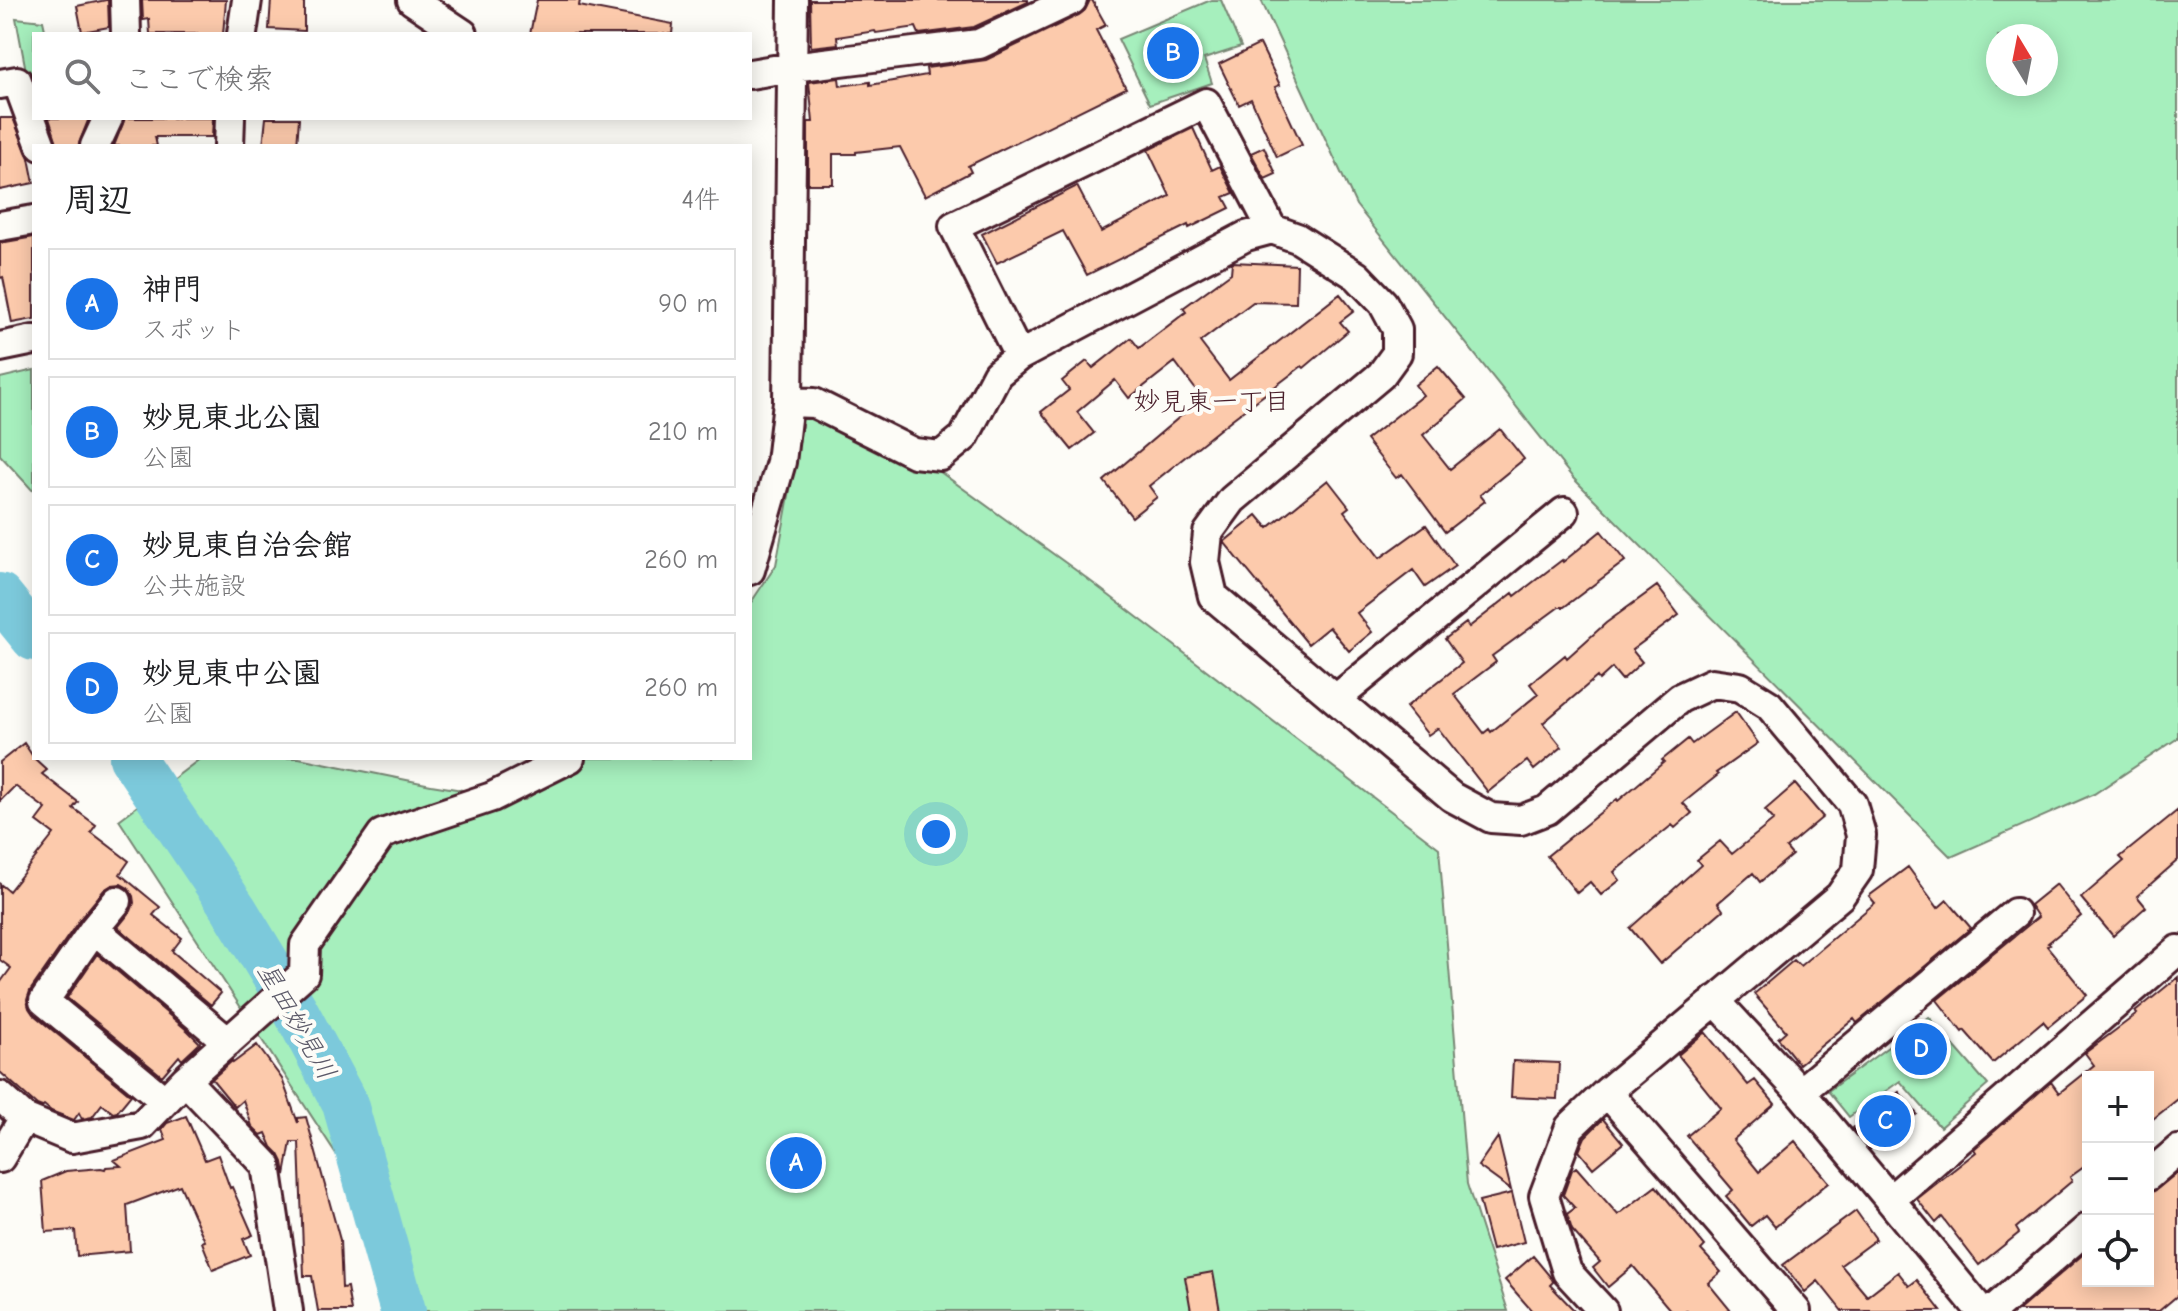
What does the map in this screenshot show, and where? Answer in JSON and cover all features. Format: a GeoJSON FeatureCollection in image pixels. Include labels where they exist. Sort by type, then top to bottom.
{"type":"FeatureCollection","features":[{"type":"Feature","properties":{"kind":"street"},"geometry":{"type":"LineString","coordinates":[[125,0],[126,32]]}},
{"type":"Feature","properties":{"kind":"street"},"geometry":{"type":"LineString","coordinates":[[242,32],[247,0]]}},
{"type":"Feature","properties":{"kind":"street"},"geometry":{"type":"LineString","coordinates":[[412,0],[460,32]]}},
{"type":"Feature","properties":{"kind":"street"},"geometry":{"type":"LineString","coordinates":[[752,563],[781,462],[788,402],[793,0]]}},
{"type":"Feature","properties":{"kind":"street"},"geometry":{"type":"LineString","coordinates":[[752,74],[979,44],[1072,0]]}},
{"type":"Feature","properties":{"kind":"street"},"geometry":{"type":"LineString","coordinates":[[0,84],[17,81],[40,144]]}},
{"type":"Feature","properties":{"kind":"street"},"geometry":{"type":"LineString","coordinates":[[1019,356],[954,226],[1206,103],[1272,229]]}},
{"type":"Feature","properties":{"kind":"street"},"geometry":{"type":"LineString","coordinates":[[96,144],[107,120]]}},
{"type":"Feature","properties":{"kind":"street"},"geometry":{"type":"LineString","coordinates":[[229,144],[230,120]]}},
{"type":"Feature","properties":{"kind":"street"},"geometry":{"type":"LineString","coordinates":[[0,226],[32,220]]}},
{"type":"Feature","properties":{"kind":"street"},"geometry":{"type":"LineString","coordinates":[[788,402],[814,403],[914,453],[941,456],[964,437],[997,374],[1019,356],[1246,236],[1272,229],[1297,238],[1357,276],[1383,303],[1397,329],[1397,353],[1381,375],[1232,500],[1208,533],[1205,562],[1213,596],[1452,797],[1491,818],[1521,820],[1547,810],[1680,698],[1712,683],[1740,687],[1769,705],[1852,804],[1861,835],[1858,870],[1840,896],[1607,1092],[1570,1127],[1544,1196],[1567,1272],[1603,1311]]}},
{"type":"Feature","properties":{"kind":"street"},"geometry":{"type":"LineString","coordinates":[[0,347],[32,340]]}},
{"type":"Feature","properties":{"kind":"street"},"geometry":{"type":"LineString","coordinates":[[1336,699],[1564,512]]}},
{"type":"Feature","properties":{"kind":"street"},"geometry":{"type":"LineString","coordinates":[[0,1096],[24,1118],[72,1138],[142,1125],[185,1080],[304,974],[305,945],[382,834],[492,797],[566,760]]}},
{"type":"Feature","properties":{"kind":"street"},"geometry":{"type":"LineString","coordinates":[[117,901],[44,1001],[165,1101]]}},
{"type":"Feature","properties":{"kind":"street"},"geometry":{"type":"LineString","coordinates":[[1800,1092],[2015,913]]}},
{"type":"Feature","properties":{"kind":"street"},"geometry":{"type":"LineString","coordinates":[[94,929],[228,1042]]}},
{"type":"Feature","properties":{"kind":"street"},"geometry":{"type":"LineString","coordinates":[[1890,1200],[2178,950]]}},
{"type":"Feature","properties":{"kind":"street"},"geometry":{"type":"LineString","coordinates":[[1715,1000],[1800,1092],[1981,1311]]}},
{"type":"Feature","properties":{"kind":"street"},"geometry":{"type":"LineString","coordinates":[[185,1080],[266,1165],[288,1311]]}},
{"type":"Feature","properties":{"kind":"street"},"geometry":{"type":"LineString","coordinates":[[1607,1092],[1796,1311]]}},
{"type":"Feature","properties":{"kind":"street"},"geometry":{"type":"LineString","coordinates":[[0,1158],[24,1118]]}},
{"type":"Feature","properties":{"kind":"street"},"geometry":{"type":"LineString","coordinates":[[2154,1171],[2178,1150]]}},
{"type":"Feature","properties":{"kind":"street"},"geometry":{"type":"LineString","coordinates":[[1992,1311],[2082,1233]]}},
{"type":"Feature","properties":{"kind":"green space"},"geometry":{"type":"Polygon","coordinates":[[[1211,0],[1221,0],[1241,47],[1204,59],[1212,83],[1150,104],[1118,39],[1211,0]]]}},
{"type":"Feature","properties":{"kind":"green space"},"geometry":{"type":"Polygon","coordinates":[[[1261,0],[2178,0],[2178,738],[2094,794],[1951,857],[1573,478],[1356,205],[1261,0]]]}},
{"type":"Feature","properties":{"kind":"green space"},"geometry":{"type":"Polygon","coordinates":[[[16,18],[43,21],[46,32],[32,32],[32,84],[26,71],[16,18]]]}},
{"type":"Feature","properties":{"kind":"green space"},"geometry":{"type":"Polygon","coordinates":[[[32,370],[32,490],[0,455],[0,378],[32,370]]]}},
{"type":"Feature","properties":{"kind":"green space"},"geometry":{"type":"Polygon","coordinates":[[[804,415],[925,461],[1081,574],[1439,848],[1467,1184],[1508,1311],[386,1311],[355,1183],[119,820],[198,760],[309,760],[525,800],[580,760],[752,760],[752,601],[776,565],[804,415]]]}},
{"type":"Feature","properties":{"kind":"green space"},"geometry":{"type":"Polygon","coordinates":[[[1929,1017],[1988,1085],[1940,1127],[1900,1081],[1849,1117],[1828,1091],[1929,1017]]]}},
{"type":"Feature","properties":{"kind":"building"},"geometry":{"type":"Polygon","coordinates":[[[108,0],[109,27],[82,32],[77,6],[108,0]]]}},
{"type":"Feature","properties":{"kind":"building"},"geometry":{"type":"Polygon","coordinates":[[[142,0],[226,0],[223,32],[150,32],[149,19],[143,20],[142,0]]]}},
{"type":"Feature","properties":{"kind":"building"},"geometry":{"type":"Polygon","coordinates":[[[271,0],[304,0],[304,31],[269,29],[271,0]]]}},
{"type":"Feature","properties":{"kind":"building"},"geometry":{"type":"Polygon","coordinates":[[[537,0],[580,0],[579,6],[673,24],[672,32],[530,32],[537,0]]]}},
{"type":"Feature","properties":{"kind":"building"},"geometry":{"type":"Polygon","coordinates":[[[810,0],[1028,2],[974,27],[919,34],[916,27],[875,31],[837,37],[838,44],[811,47],[810,0]]]}},
{"type":"Feature","properties":{"kind":"building"},"geometry":{"type":"Polygon","coordinates":[[[1090,0],[1106,25],[1096,30],[1126,88],[968,166],[971,172],[925,196],[900,147],[833,154],[833,184],[808,184],[808,122],[813,122],[809,82],[839,78],[840,86],[870,82],[870,85],[927,75],[926,68],[986,60],[1079,15],[1090,0]]]}},
{"type":"Feature","properties":{"kind":"building"},"geometry":{"type":"Polygon","coordinates":[[[1260,44],[1280,85],[1275,87],[1302,145],[1277,157],[1251,99],[1239,105],[1219,64],[1260,44]]]}},
{"type":"Feature","properties":{"kind":"building"},"geometry":{"type":"Polygon","coordinates":[[[0,118],[13,118],[29,158],[32,183],[0,190],[0,118]]]}},
{"type":"Feature","properties":{"kind":"building"},"geometry":{"type":"Polygon","coordinates":[[[50,120],[88,120],[79,144],[57,144],[50,120]]]}},
{"type":"Feature","properties":{"kind":"building"},"geometry":{"type":"Polygon","coordinates":[[[124,120],[213,120],[212,137],[155,137],[157,144],[115,144],[124,120]]]}},
{"type":"Feature","properties":{"kind":"building"},"geometry":{"type":"Polygon","coordinates":[[[266,120],[299,120],[297,144],[263,144],[266,120]]]}},
{"type":"Feature","properties":{"kind":"building"},"geometry":{"type":"Polygon","coordinates":[[[1193,128],[1212,170],[1220,166],[1234,193],[1224,197],[1230,208],[1189,228],[1188,225],[1087,275],[1063,231],[997,263],[982,234],[1077,186],[1101,232],[1170,196],[1148,150],[1193,128]]]}},
{"type":"Feature","properties":{"kind":"building"},"geometry":{"type":"Polygon","coordinates":[[[1264,147],[1276,174],[1265,179],[1251,153],[1264,147]]]}},
{"type":"Feature","properties":{"kind":"building"},"geometry":{"type":"Polygon","coordinates":[[[32,237],[32,319],[12,323],[3,277],[0,278],[0,243],[32,237]]]}},
{"type":"Feature","properties":{"kind":"building"},"geometry":{"type":"Polygon","coordinates":[[[1232,262],[1297,265],[1296,303],[1253,302],[1200,342],[1229,380],[1340,294],[1354,311],[1340,322],[1348,331],[1149,486],[1157,497],[1132,517],[1104,481],[1202,398],[1175,362],[1129,398],[1115,380],[1077,412],[1094,433],[1072,450],[1041,412],[1069,390],[1062,381],[1087,361],[1093,368],[1131,338],[1139,348],[1186,312],[1183,308],[1231,273],[1232,262]]]}},
{"type":"Feature","properties":{"kind":"building"},"geometry":{"type":"Polygon","coordinates":[[[1438,366],[1466,399],[1423,435],[1450,469],[1500,429],[1524,459],[1480,495],[1485,501],[1445,532],[1402,474],[1396,478],[1366,440],[1423,395],[1415,385],[1438,366]]]}},
{"type":"Feature","properties":{"kind":"building"},"geometry":{"type":"Polygon","coordinates":[[[1328,480],[1349,507],[1344,511],[1380,558],[1426,525],[1455,566],[1425,587],[1413,570],[1357,613],[1372,632],[1349,651],[1329,627],[1308,644],[1224,542],[1257,515],[1268,528],[1328,480]]]}},
{"type":"Feature","properties":{"kind":"building"},"geometry":{"type":"Polygon","coordinates":[[[1601,531],[1625,561],[1492,656],[1496,662],[1454,694],[1484,733],[1489,729],[1491,732],[1538,694],[1530,684],[1657,586],[1679,615],[1632,650],[1642,662],[1622,680],[1612,668],[1543,723],[1562,747],[1534,770],[1527,761],[1488,792],[1438,728],[1428,735],[1406,707],[1462,663],[1445,639],[1466,623],[1469,627],[1513,593],[1515,596],[1601,531]]]}},
{"type":"Feature","properties":{"kind":"building"},"geometry":{"type":"Polygon","coordinates":[[[1736,712],[1758,743],[1716,773],[1718,775],[1683,803],[1692,813],[1675,828],[1672,825],[1614,872],[1620,880],[1601,895],[1590,882],[1577,893],[1547,856],[1618,801],[1688,739],[1692,744],[1736,712]]]}},
{"type":"Feature","properties":{"kind":"building"},"geometry":{"type":"Polygon","coordinates":[[[24,743],[32,760],[47,770],[42,774],[78,802],[73,808],[96,825],[91,832],[129,861],[120,874],[160,907],[153,915],[182,938],[172,951],[221,993],[211,1005],[118,927],[131,911],[133,896],[121,884],[104,890],[80,919],[30,991],[27,1000],[33,1014],[131,1095],[117,1112],[113,1113],[102,1104],[92,1117],[82,1119],[79,1113],[74,1120],[44,1105],[37,1105],[0,1072],[0,983],[11,968],[0,960],[0,884],[9,891],[54,834],[37,821],[46,809],[15,786],[0,801],[0,762],[24,743]]]}},
{"type":"Feature","properties":{"kind":"building"},"geometry":{"type":"Polygon","coordinates":[[[1795,784],[1823,817],[1786,848],[1792,855],[1760,882],[1753,873],[1718,903],[1723,910],[1660,964],[1630,928],[1701,865],[1697,860],[1720,841],[1732,854],[1774,820],[1765,810],[1795,784]]]}},
{"type":"Feature","properties":{"kind":"building"},"geometry":{"type":"Polygon","coordinates":[[[2178,810],[2178,860],[2137,896],[2146,907],[2113,936],[2081,898],[2124,861],[2120,857],[2178,810]]]}},
{"type":"Feature","properties":{"kind":"building"},"geometry":{"type":"Polygon","coordinates":[[[1908,867],[1938,908],[1947,900],[1971,928],[1857,1023],[1854,1019],[1799,1064],[1778,1038],[1786,1031],[1754,994],[1794,960],[1800,966],[1875,903],[1869,896],[1908,867]]]}},
{"type":"Feature","properties":{"kind":"building"},"geometry":{"type":"Polygon","coordinates":[[[2056,884],[2081,916],[2047,946],[2087,995],[2048,1027],[2043,1021],[1993,1063],[1964,1030],[1962,1032],[1937,1000],[2038,917],[2030,905],[2056,884]]]}},
{"type":"Feature","properties":{"kind":"building"},"geometry":{"type":"Polygon","coordinates":[[[97,954],[200,1043],[182,1060],[179,1056],[162,1076],[67,998],[97,954]]]}},
{"type":"Feature","properties":{"kind":"building"},"geometry":{"type":"Polygon","coordinates":[[[2178,977],[2178,1099],[2154,1118],[2154,1071],[2086,1071],[2094,1065],[2085,1053],[2137,1014],[2135,1012],[2178,977]]]}},
{"type":"Feature","properties":{"kind":"building"},"geometry":{"type":"Polygon","coordinates":[[[1705,1032],[1748,1085],[1755,1080],[1775,1104],[1733,1140],[1759,1172],[1795,1141],[1829,1182],[1775,1227],[1765,1215],[1751,1226],[1726,1196],[1733,1190],[1687,1136],[1721,1108],[1678,1055],[1705,1032]]]}},
{"type":"Feature","properties":{"kind":"building"},"geometry":{"type":"Polygon","coordinates":[[[257,1045],[282,1079],[298,1123],[298,1118],[306,1117],[340,1240],[342,1288],[347,1287],[351,1311],[318,1311],[312,1276],[304,1276],[299,1142],[291,1142],[285,1175],[279,1154],[266,1133],[261,1135],[252,1126],[243,1100],[235,1107],[212,1079],[257,1045]]]}},
{"type":"Feature","properties":{"kind":"building"},"geometry":{"type":"Polygon","coordinates":[[[1513,1061],[1559,1063],[1557,1099],[1511,1097],[1513,1061]]]}},
{"type":"Feature","properties":{"kind":"building"},"geometry":{"type":"Polygon","coordinates":[[[2082,1075],[2082,1168],[2070,1177],[2072,1181],[2016,1228],[2019,1233],[1979,1265],[1942,1217],[1936,1223],[1917,1199],[1976,1152],[1974,1149],[2051,1082],[2059,1093],[2082,1075]]]}},
{"type":"Feature","properties":{"kind":"building"},"geometry":{"type":"Polygon","coordinates":[[[1899,1092],[1917,1114],[1870,1149],[1853,1128],[1899,1092]]]}},
{"type":"Feature","properties":{"kind":"building"},"geometry":{"type":"Polygon","coordinates":[[[186,1116],[205,1160],[218,1155],[253,1235],[243,1239],[250,1255],[213,1270],[202,1242],[205,1241],[180,1185],[127,1205],[130,1251],[77,1256],[75,1230],[46,1232],[42,1181],[66,1171],[121,1166],[114,1160],[166,1140],[162,1129],[167,1123],[186,1116]]]}},
{"type":"Feature","properties":{"kind":"building"},"geometry":{"type":"Polygon","coordinates":[[[1603,1119],[1623,1143],[1593,1168],[1579,1151],[1585,1137],[1603,1119]]]}},
{"type":"Feature","properties":{"kind":"building"},"geometry":{"type":"Polygon","coordinates":[[[1498,1137],[1511,1190],[1478,1166],[1498,1137]]]}},
{"type":"Feature","properties":{"kind":"building"},"geometry":{"type":"Polygon","coordinates":[[[1576,1167],[1618,1215],[1656,1186],[1705,1246],[1701,1250],[1721,1272],[1708,1283],[1731,1311],[1671,1311],[1633,1266],[1608,1287],[1593,1268],[1600,1262],[1572,1230],[1567,1214],[1575,1208],[1563,1195],[1576,1167]]]}},
{"type":"Feature","properties":{"kind":"building"},"geometry":{"type":"Polygon","coordinates":[[[2178,1172],[2178,1295],[2159,1311],[2018,1311],[2082,1255],[2082,1287],[2154,1287],[2154,1191],[2178,1172]]]}},
{"type":"Feature","properties":{"kind":"building"},"geometry":{"type":"Polygon","coordinates":[[[1512,1193],[1524,1242],[1492,1250],[1479,1201],[1512,1193]]]}},
{"type":"Feature","properties":{"kind":"building"},"geometry":{"type":"Polygon","coordinates":[[[1856,1211],[1876,1239],[1841,1265],[1867,1296],[1898,1272],[1909,1286],[1917,1280],[1941,1311],[1842,1311],[1818,1281],[1805,1292],[1783,1265],[1856,1211]]]}},
{"type":"Feature","properties":{"kind":"building"},"geometry":{"type":"Polygon","coordinates":[[[1533,1256],[1552,1279],[1550,1285],[1575,1311],[1532,1311],[1505,1280],[1533,1256]]]}},
{"type":"Feature","properties":{"kind":"building"},"geometry":{"type":"Polygon","coordinates":[[[1213,1272],[1220,1311],[1191,1311],[1185,1277],[1213,1272]]]}},
{"type":"Feature","properties":{"kind":"waterway","name":"星田妙見川"},"geometry":{"type":"LineString","coordinates":[[0,596],[32,636]]}},
{"type":"Feature","properties":{"kind":"waterway","name":"星田妙見川"},"geometry":{"type":"LineString","coordinates":[[133,760],[234,909],[295,1010],[345,1104],[403,1311]]}},
{"type":"Feature","properties":{"kind":"place","name":"妙見東北公園"},"geometry":{"type":"Point","coordinates":[1173,53]}},
{"type":"Feature","properties":{"kind":"place","name":"妙見東中公園"},"geometry":{"type":"Point","coordinates":[1921,1049]}},
{"type":"Feature","properties":{"kind":"place","name":"妙見東自治会館"},"geometry":{"type":"Point","coordinates":[1885,1121]}},
{"type":"Feature","properties":{"kind":"place","name":"神門"},"geometry":{"type":"Point","coordinates":[796,1163]}},
{"type":"Feature","properties":{"kind":"district","name":"妙見東一丁目"},"geometry":{"type":"Point","coordinates":[1212,401]}}]}
